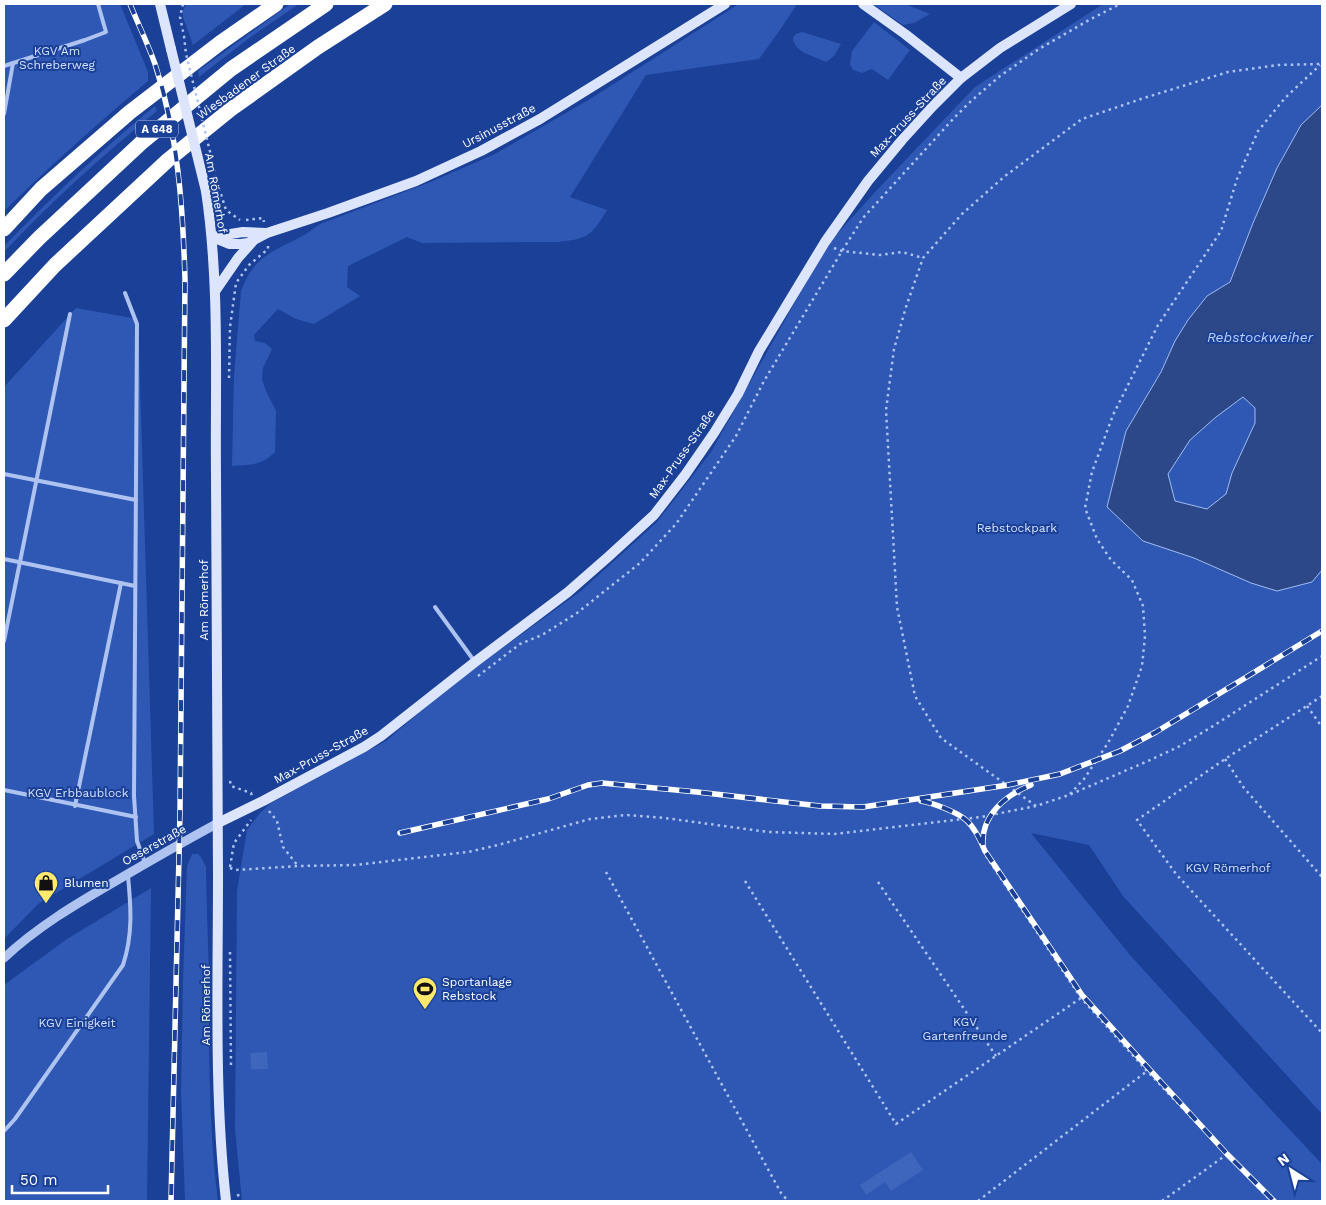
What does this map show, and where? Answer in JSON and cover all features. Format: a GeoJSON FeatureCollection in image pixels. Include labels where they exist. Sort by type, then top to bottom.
{"type":"FeatureCollection","features":[{"type":"Feature","properties":{"kind":"highway"},"geometry":{"type":"LineString","coordinates":[[220,43],[262,4]]}},
{"type":"Feature","properties":{"kind":"highway"},"geometry":{"type":"LineString","coordinates":[[4,229],[41,190],[123,118],[220,43],[276,4]]}},
{"type":"Feature","properties":{"kind":"highway","name":"Wiesbadener Straße"},"geometry":{"type":"LineString","coordinates":[[4,274],[39,238],[140,143],[231,69],[326,4]]}},
{"type":"Feature","properties":{"kind":"highway","name":"Wiesbadener Straße"},"geometry":{"type":"LineString","coordinates":[[4,320],[55,266],[168,160],[231,109],[318,47],[385,4]]}},
{"type":"Feature","properties":{"kind":"main road","name":"Am Römerhof"},"geometry":{"type":"LineString","coordinates":[[160,4],[206,191],[216,290],[218,1074],[226,1201]]}},
{"type":"Feature","properties":{"kind":"main road","name":"Ursinusstraße"},"geometry":{"type":"LineString","coordinates":[[212,237],[229,244],[241,244],[416,180],[482,151],[540,119],[724,4]]}},
{"type":"Feature","properties":{"kind":"main road"},"geometry":{"type":"LineString","coordinates":[[862,4],[906,34],[961,78]]}},
{"type":"Feature","properties":{"kind":"main road","name":"Max-Pruss-Straße"},"geometry":{"type":"LineString","coordinates":[[218,824],[364,747],[381,736],[568,592],[654,515],[714,433],[738,394],[759,351],[825,242],[868,180],[932,106],[961,78],[1000,48],[1071,4]]}},
{"type":"Feature","properties":{"kind":"main road","name":"Ursinusstraße"},"geometry":{"type":"LineString","coordinates":[[212,237],[243,232],[267,233]]}},
{"type":"Feature","properties":{"kind":"main road","name":"Ursinusstraße"},"geometry":{"type":"LineString","coordinates":[[216,290],[253,240]]}},
{"type":"Feature","properties":{"kind":"street","name":"Oeserstraße"},"geometry":{"type":"LineString","coordinates":[[4,958],[18,944],[75,904],[145,863],[218,824]]}},
{"type":"Feature","properties":{"kind":"lane"},"geometry":{"type":"LineString","coordinates":[[4,66],[106,32],[98,4]]}},
{"type":"Feature","properties":{"kind":"lane"},"geometry":{"type":"LineString","coordinates":[[4,114],[14,63]]}},
{"type":"Feature","properties":{"kind":"lane"},"geometry":{"type":"LineString","coordinates":[[125,293],[137,324],[134,796],[138,841],[145,863]]}},
{"type":"Feature","properties":{"kind":"lane"},"geometry":{"type":"LineString","coordinates":[[4,641],[70,314]]}},
{"type":"Feature","properties":{"kind":"lane"},"geometry":{"type":"LineString","coordinates":[[4,474],[136,500]]}},
{"type":"Feature","properties":{"kind":"lane"},"geometry":{"type":"LineString","coordinates":[[4,559],[135,586]]}},
{"type":"Feature","properties":{"kind":"lane"},"geometry":{"type":"LineString","coordinates":[[76,806],[121,583]]}},
{"type":"Feature","properties":{"kind":"lane"},"geometry":{"type":"LineString","coordinates":[[435,607],[475,662]]}},
{"type":"Feature","properties":{"kind":"lane"},"geometry":{"type":"LineString","coordinates":[[4,790],[136,817]]}},
{"type":"Feature","properties":{"kind":"lane"},"geometry":{"type":"LineString","coordinates":[[4,1131],[15,1119],[123,965],[128,949],[131,910],[128,874]]}},
{"type":"Feature","properties":{"kind":"path"},"geometry":{"type":"LineString","coordinates":[[183,4],[180,17],[188,62],[226,210],[239,220],[263,218],[267,233],[268,249],[249,265],[236,283],[230,327],[228,385]]}},
{"type":"Feature","properties":{"kind":"path"},"geometry":{"type":"LineString","coordinates":[[842,251],[864,218],[971,101],[1000,76],[1039,49],[1120,4]]}},
{"type":"Feature","properties":{"kind":"path"},"geometry":{"type":"LineString","coordinates":[[1036,806],[941,738],[915,696],[897,608],[886,410],[894,349],[923,258],[962,214],[1006,176],[1082,119],[1228,72],[1278,65],[1322,64]]}},
{"type":"Feature","properties":{"kind":"path"},"geometry":{"type":"LineString","coordinates":[[1069,795],[1084,779],[1108,742],[1128,706],[1142,666],[1143,606],[1132,580],[1111,560],[1097,539],[1085,508],[1092,472],[1113,416],[1158,325],[1221,231],[1237,179],[1258,131],[1285,98],[1322,64]]}},
{"type":"Feature","properties":{"kind":"path"},"geometry":{"type":"LineString","coordinates":[[827,245],[842,251],[880,255],[902,252],[923,258]]}},
{"type":"Feature","properties":{"kind":"path"},"geometry":{"type":"LineString","coordinates":[[233,848],[230,868],[236,870],[355,865],[468,852],[590,819],[626,815],[665,818],[768,832],[835,834],[981,816],[1036,806],[1069,795],[1180,746],[1322,656]]}},
{"type":"Feature","properties":{"kind":"path"},"geometry":{"type":"LineString","coordinates":[[1322,696],[1225,759],[1137,820],[1176,874],[1322,1033]]}},
{"type":"Feature","properties":{"kind":"path"},"geometry":{"type":"LineString","coordinates":[[1307,706],[1322,727]]}},
{"type":"Feature","properties":{"kind":"path"},"geometry":{"type":"LineString","coordinates":[[1225,759],[1244,788],[1322,877]]}},
{"type":"Feature","properties":{"kind":"path"},"geometry":{"type":"LineString","coordinates":[[230,776],[231,786],[251,793],[277,821],[283,847],[298,866]]}},
{"type":"Feature","properties":{"kind":"path"},"geometry":{"type":"LineString","coordinates":[[986,856],[1081,998],[1147,1071],[1271,1201]]}},
{"type":"Feature","properties":{"kind":"path"},"geometry":{"type":"LineString","coordinates":[[606,872],[781,1193],[788,1201]]}},
{"type":"Feature","properties":{"kind":"path"},"geometry":{"type":"LineString","coordinates":[[744,881],[896,1124],[1081,998]]}},
{"type":"Feature","properties":{"kind":"path"},"geometry":{"type":"LineString","coordinates":[[878,882],[996,1056]]}},
{"type":"Feature","properties":{"kind":"path"},"geometry":{"type":"LineString","coordinates":[[230,947],[231,1074]]}},
{"type":"Feature","properties":{"kind":"path"},"geometry":{"type":"LineString","coordinates":[[978,1201],[1147,1071]]}},
{"type":"Feature","properties":{"kind":"path"},"geometry":{"type":"LineString","coordinates":[[1162,1201],[1226,1155]]}},
{"type":"Feature","properties":{"kind":"path"},"geometry":{"type":"LineString","coordinates":[[237,1187],[239,1201]]}},
{"type":"Feature","properties":{"kind":"green space","name":"KGV Am Schreberweg"},"geometry":{"type":"Polygon","coordinates":[[[4,4],[120,4],[148,72],[148,81],[74,145],[4,211],[4,4]]]}},
{"type":"Feature","properties":{"kind":"green space"},"geometry":{"type":"Polygon","coordinates":[[[186,4],[246,4],[193,45],[183,17],[186,4]]]}},
{"type":"Feature","properties":{"kind":"green space"},"geometry":{"type":"Polygon","coordinates":[[[290,4],[299,4],[252,36],[199,77],[198,71],[290,4]]]}},
{"type":"Feature","properties":{"kind":"green space"},"geometry":{"type":"Polygon","coordinates":[[[739,4],[797,4],[759,59],[646,75],[570,197],[607,210],[597,226],[588,235],[557,242],[422,243],[407,237],[348,266],[347,287],[360,296],[314,324],[296,319],[278,309],[254,335],[255,341],[265,343],[272,349],[263,368],[262,379],[276,411],[275,452],[260,462],[250,465],[232,466],[234,375],[241,291],[250,272],[259,261],[320,224],[428,183],[495,154],[590,99],[739,4]]]}},
{"type":"Feature","properties":{"kind":"green space"},"geometry":{"type":"Polygon","coordinates":[[[873,4],[905,4],[930,14],[914,23],[903,25],[873,4]]]}},
{"type":"Feature","properties":{"kind":"green space"},"geometry":{"type":"Polygon","coordinates":[[[1103,4],[1322,4],[1322,1114],[1123,896],[1089,845],[1031,833],[1130,955],[1322,1164],[1322,1201],[242,1201],[235,1129],[237,891],[247,830],[260,813],[271,803],[386,741],[450,686],[581,591],[657,522],[711,452],[827,245],[975,87],[1103,4]]]}},
{"type":"Feature","properties":{"kind":"green space"},"geometry":{"type":"Polygon","coordinates":[[[874,22],[910,50],[888,80],[872,69],[862,73],[853,70],[850,64],[852,51],[874,22]]]}},
{"type":"Feature","properties":{"kind":"green space"},"geometry":{"type":"Polygon","coordinates":[[[802,32],[841,44],[834,56],[826,62],[805,53],[796,46],[793,37],[802,32]]]}},
{"type":"Feature","properties":{"kind":"green space"},"geometry":{"type":"Polygon","coordinates":[[[155,106],[157,111],[78,179],[4,252],[4,246],[59,192],[155,106]]]}},
{"type":"Feature","properties":{"kind":"green space","name":"KGV Erbbaublock"},"geometry":{"type":"Polygon","coordinates":[[[76,308],[138,319],[154,834],[38,904],[4,939],[4,387],[76,308]]]}},
{"type":"Feature","properties":{"kind":"green space"},"geometry":{"type":"Polygon","coordinates":[[[192,854],[198,854],[206,867],[210,1095],[218,1201],[185,1201],[181,1092],[183,980],[187,866],[192,854]]]}},
{"type":"Feature","properties":{"kind":"green space","name":"KGV Einigkeit"},"geometry":{"type":"Polygon","coordinates":[[[151,888],[147,1201],[4,1201],[4,985],[67,939],[151,888]]]}},
{"type":"Feature","properties":{"kind":"water","name":"Rebstockweiher"},"geometry":{"type":"Polygon","coordinates":[[[1322,105],[1322,570],[1312,582],[1277,591],[1251,583],[1194,558],[1143,541],[1107,507],[1126,431],[1161,372],[1175,341],[1188,320],[1207,296],[1230,282],[1277,168],[1301,125],[1322,105]],[[1243,397],[1190,440],[1168,474],[1175,501],[1207,509],[1226,494],[1232,473],[1255,423],[1255,408],[1243,397]]]}},
{"type":"Feature","properties":{"kind":"building"},"geometry":{"type":"Polygon","coordinates":[[[267,1052],[268,1069],[251,1069],[250,1053],[267,1052]]]}},
{"type":"Feature","properties":{"kind":"building"},"geometry":{"type":"Polygon","coordinates":[[[911,1152],[923,1170],[891,1191],[885,1182],[866,1195],[860,1185],[911,1152]]]}},
{"type":"Feature","properties":{"kind":"railway"},"geometry":{"type":"LineString","coordinates":[[130,4],[155,64],[169,117],[181,198],[185,280],[180,812],[171,1201]]}},
{"type":"Feature","properties":{"kind":"railway"},"geometry":{"type":"LineString","coordinates":[[400,833],[548,799],[588,785],[602,783],[820,806],[863,807],[1008,785],[1060,774],[1120,751],[1156,732],[1322,631]]}},
{"type":"Feature","properties":{"kind":"railway"},"geometry":{"type":"LineString","coordinates":[[983,845],[983,834],[991,815],[1004,800],[1031,785]]}},
{"type":"Feature","properties":{"kind":"railway"},"geometry":{"type":"LineString","coordinates":[[921,801],[951,811],[969,823],[985,851],[1082,995],[1227,1154],[1274,1201]]}},
{"type":"Feature","properties":{"kind":"place","name":"Blumen"},"geometry":{"type":"Point","coordinates":[46,904]}},
{"type":"Feature","properties":{"kind":"place","name":"Sportanlage Rebstock"},"geometry":{"type":"Point","coordinates":[425,1010]}},
{"type":"Feature","properties":{"kind":"park label","name":"Rebstockpark"},"geometry":{"type":"Point","coordinates":[1017,528]}},
{"type":"Feature","properties":{"kind":"park label","name":"KGV Römerhof"},"geometry":{"type":"Point","coordinates":[1228,868]}},
{"type":"Feature","properties":{"kind":"park label","name":"KGV Gartenfreunde"},"geometry":{"type":"Point","coordinates":[965,1029]}}]}
